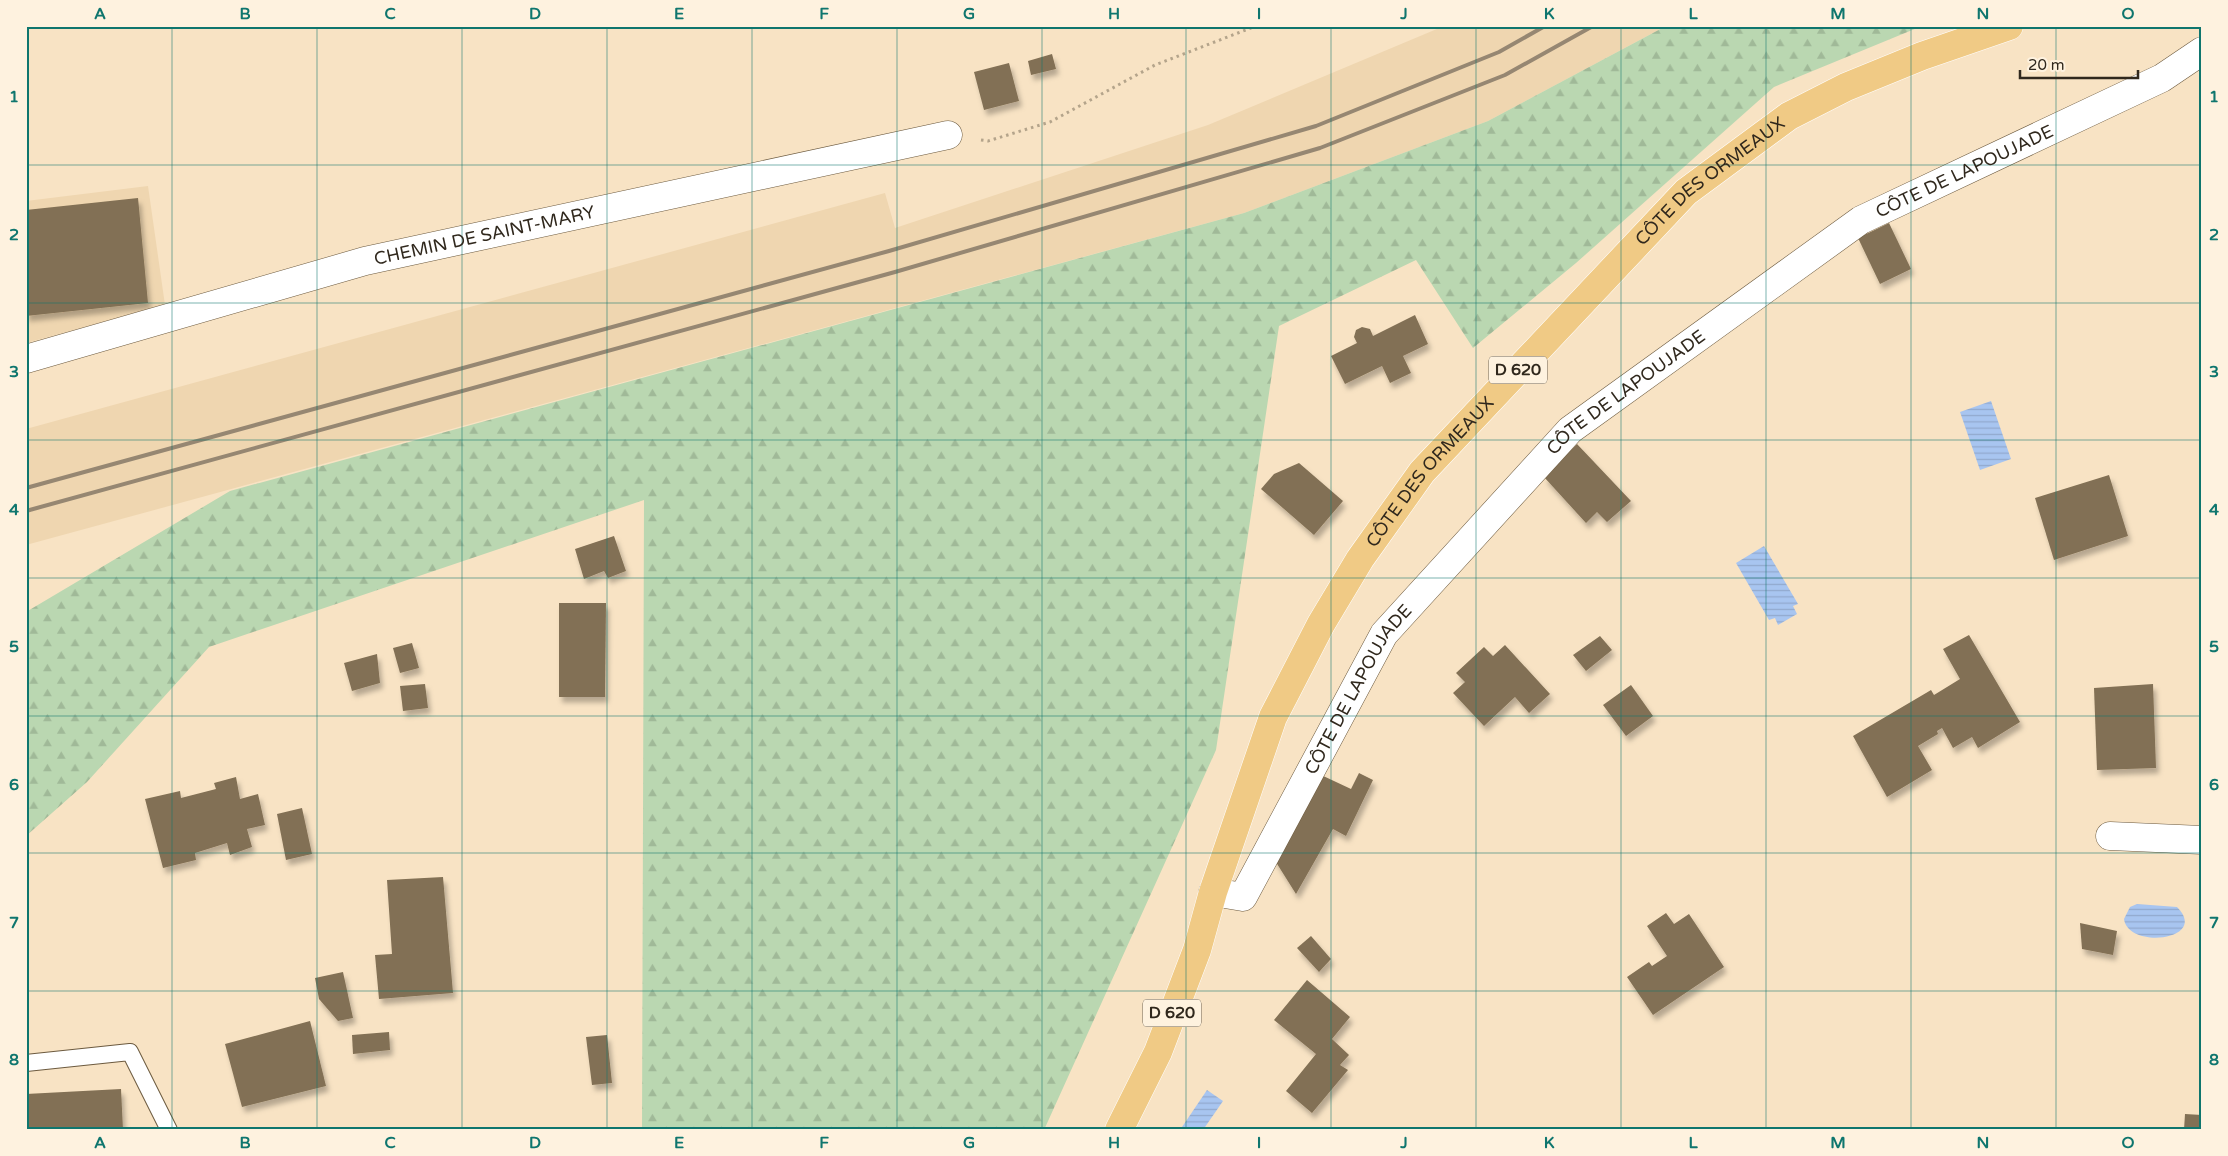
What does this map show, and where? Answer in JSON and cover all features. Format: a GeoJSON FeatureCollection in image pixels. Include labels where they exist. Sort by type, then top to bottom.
{"type":"FeatureCollection","features":[{"type":"Feature","properties":{"kind":"main road","name":"CÔTE DES ORMEAUX"},"geometry":{"type":"LineString","coordinates":[[1213,892],[1273,717],[1321,624],[1360,559],[1422,472],[1686,192],[1789,116],[1846,86],[1922,56],[2009,26]]}},
{"type":"Feature","properties":{"kind":"main road","name":"D 620"},"geometry":{"type":"LineString","coordinates":[[1119,1130],[1158,1052],[1197,950],[1213,892]]}},
{"type":"Feature","properties":{"kind":"street","name":"CÔTE DE LAPOUJADE"},"geometry":{"type":"LineString","coordinates":[[1213,892],[1243,897],[1384,634],[1570,430],[1861,220],[2162,78],[2202,51]]}},
{"type":"Feature","properties":{"kind":"street","name":"CHEMIN DE SAINT-MARY"},"geometry":{"type":"LineString","coordinates":[[26,359],[365,261],[948,134]]}},
{"type":"Feature","properties":{"kind":"street"},"geometry":{"type":"LineString","coordinates":[[2110,836],[2202,840]]}},
{"type":"Feature","properties":{"kind":"lane"},"geometry":{"type":"LineString","coordinates":[[26,1063],[130,1052],[169,1130]]}},
{"type":"Feature","properties":{"kind":"path"},"geometry":{"type":"LineString","coordinates":[[948,134],[988,141],[1050,122],[1155,65],[1256,26]]}},
{"type":"Feature","properties":{"kind":"shaded area"},"geometry":{"type":"Polygon","coordinates":[[[1444,26],[1666,26],[1488,121],[1244,213],[26,545],[26,429],[885,193],[895,228],[1208,125],[1444,26]]]}},
{"type":"Feature","properties":{"kind":"shaded area"},"geometry":{"type":"Polygon","coordinates":[[[148,186],[165,305],[26,343],[26,201],[148,186]]]}},
{"type":"Feature","properties":{"kind":"green space"},"geometry":{"type":"Polygon","coordinates":[[[1666,26],[1922,26],[1774,87],[1576,263],[1473,348],[1416,260],[1279,326],[1216,750],[1044,1130],[642,1130],[644,500],[209,647],[87,782],[26,836],[26,612],[230,491],[1244,213],[1488,121],[1666,26]]]}},
{"type":"Feature","properties":{"kind":"water"},"geometry":{"type":"Polygon","coordinates":[[[1991,401],[2011,459],[1980,470],[1960,412],[1991,401]]]}},
{"type":"Feature","properties":{"kind":"water"},"geometry":{"type":"Polygon","coordinates":[[[1764,546],[1798,604],[1793,606],[1797,614],[1778,625],[1775,618],[1769,620],[1736,563],[1764,546]]]}},
{"type":"Feature","properties":{"kind":"water"},"geometry":{"type":"Polygon","coordinates":[[[2137,904],[2177,907],[2184,918],[2183,927],[2176,933],[2164,937],[2151,938],[2139,935],[2129,929],[2124,919],[2130,907],[2137,904]]]}},
{"type":"Feature","properties":{"kind":"water"},"geometry":{"type":"Polygon","coordinates":[[[1207,1090],[1223,1101],[1203,1130],[1180,1130],[1207,1090]]]}},
{"type":"Feature","properties":{"kind":"building"},"geometry":{"type":"Polygon","coordinates":[[[1052,54],[1056,69],[1031,75],[1028,61],[1052,54]]]}},
{"type":"Feature","properties":{"kind":"building"},"geometry":{"type":"Polygon","coordinates":[[[1009,63],[1019,101],[984,110],[974,72],[1009,63]]]}},
{"type":"Feature","properties":{"kind":"building"},"geometry":{"type":"Polygon","coordinates":[[[138,198],[148,303],[26,316],[26,210],[138,198]]]}},
{"type":"Feature","properties":{"kind":"building"},"geometry":{"type":"Polygon","coordinates":[[[1889,223],[1911,269],[1880,284],[1858,238],[1889,223]]]}},
{"type":"Feature","properties":{"kind":"building"},"geometry":{"type":"Polygon","coordinates":[[[1415,315],[1428,344],[1403,356],[1411,373],[1390,383],[1382,366],[1345,384],[1331,356],[1357,343],[1354,337],[1356,330],[1362,327],[1370,329],[1373,336],[1415,315]]]}},
{"type":"Feature","properties":{"kind":"building"},"geometry":{"type":"Polygon","coordinates":[[[1577,444],[1631,501],[1607,522],[1597,512],[1586,523],[1544,477],[1577,444]]]}},
{"type":"Feature","properties":{"kind":"building"},"geometry":{"type":"Polygon","coordinates":[[[1299,463],[1343,501],[1314,535],[1261,489],[1274,474],[1299,463]]]}},
{"type":"Feature","properties":{"kind":"building"},"geometry":{"type":"Polygon","coordinates":[[[2109,475],[2128,536],[2054,560],[2035,498],[2109,475]]]}},
{"type":"Feature","properties":{"kind":"building"},"geometry":{"type":"Polygon","coordinates":[[[614,536],[626,571],[608,578],[604,571],[584,579],[575,549],[614,536]]]}},
{"type":"Feature","properties":{"kind":"building"},"geometry":{"type":"Polygon","coordinates":[[[559,603],[606,603],[605,697],[559,697],[559,603]]]}},
{"type":"Feature","properties":{"kind":"building"},"geometry":{"type":"Polygon","coordinates":[[[1969,635],[2020,722],[1978,748],[1972,737],[1953,748],[1942,728],[1937,731],[1938,734],[1918,746],[1932,770],[1887,797],[1853,736],[1931,690],[1934,695],[1960,679],[1943,649],[1969,635]]]}},
{"type":"Feature","properties":{"kind":"building"},"geometry":{"type":"Polygon","coordinates":[[[1600,636],[1612,650],[1586,671],[1573,655],[1600,636]]]}},
{"type":"Feature","properties":{"kind":"building"},"geometry":{"type":"Polygon","coordinates":[[[412,643],[419,668],[400,673],[393,648],[412,643]]]}},
{"type":"Feature","properties":{"kind":"building"},"geometry":{"type":"Polygon","coordinates":[[[1505,645],[1550,694],[1529,713],[1515,697],[1484,726],[1453,693],[1465,682],[1456,673],[1484,647],[1493,656],[1505,645]]]}},
{"type":"Feature","properties":{"kind":"building"},"geometry":{"type":"Polygon","coordinates":[[[377,654],[380,683],[352,691],[344,663],[377,654]]]}},
{"type":"Feature","properties":{"kind":"building"},"geometry":{"type":"Polygon","coordinates":[[[425,684],[428,708],[403,711],[400,686],[425,684]]]}},
{"type":"Feature","properties":{"kind":"building"},"geometry":{"type":"Polygon","coordinates":[[[2153,684],[2156,768],[2097,770],[2094,688],[2153,684]]]}},
{"type":"Feature","properties":{"kind":"building"},"geometry":{"type":"Polygon","coordinates":[[[1631,685],[1653,716],[1626,736],[1603,705],[1631,685]]]}},
{"type":"Feature","properties":{"kind":"building"},"geometry":{"type":"Polygon","coordinates":[[[1359,773],[1373,780],[1346,836],[1333,829],[1296,894],[1274,859],[1319,774],[1351,789],[1359,773]]]}},
{"type":"Feature","properties":{"kind":"building"},"geometry":{"type":"Polygon","coordinates":[[[236,777],[240,799],[258,794],[265,825],[247,829],[252,847],[230,855],[227,843],[195,853],[196,860],[163,868],[145,799],[180,791],[181,798],[216,789],[214,783],[236,777]]]}},
{"type":"Feature","properties":{"kind":"building"},"geometry":{"type":"Polygon","coordinates":[[[302,808],[312,854],[286,860],[277,814],[302,808]]]}},
{"type":"Feature","properties":{"kind":"building"},"geometry":{"type":"Polygon","coordinates":[[[443,877],[453,993],[379,999],[375,955],[392,954],[387,880],[443,877]]]}},
{"type":"Feature","properties":{"kind":"building"},"geometry":{"type":"Polygon","coordinates":[[[1666,913],[1674,924],[1689,914],[1724,967],[1653,1015],[1627,977],[1649,962],[1652,966],[1667,956],[1647,926],[1666,913]]]}},
{"type":"Feature","properties":{"kind":"building"},"geometry":{"type":"Polygon","coordinates":[[[2080,923],[2117,931],[2113,955],[2082,949],[2080,923]]]}},
{"type":"Feature","properties":{"kind":"building"},"geometry":{"type":"Polygon","coordinates":[[[1311,936],[1331,959],[1319,972],[1297,948],[1311,936]]]}},
{"type":"Feature","properties":{"kind":"building"},"geometry":{"type":"Polygon","coordinates":[[[343,972],[353,1018],[338,1021],[319,999],[315,978],[343,972]]]}},
{"type":"Feature","properties":{"kind":"building"},"geometry":{"type":"Polygon","coordinates":[[[1307,980],[1350,1017],[1332,1039],[1349,1055],[1340,1065],[1348,1070],[1312,1113],[1286,1091],[1316,1054],[1274,1020],[1307,980]]]}},
{"type":"Feature","properties":{"kind":"building"},"geometry":{"type":"Polygon","coordinates":[[[310,1021],[326,1086],[242,1107],[225,1044],[310,1021]]]}},
{"type":"Feature","properties":{"kind":"building"},"geometry":{"type":"Polygon","coordinates":[[[389,1032],[390,1050],[353,1054],[352,1035],[389,1032]]]}},
{"type":"Feature","properties":{"kind":"building"},"geometry":{"type":"Polygon","coordinates":[[[607,1035],[612,1083],[592,1085],[586,1037],[607,1035]]]}},
{"type":"Feature","properties":{"kind":"building"},"geometry":{"type":"Polygon","coordinates":[[[121,1089],[123,1130],[26,1130],[26,1094],[121,1089]]]}},
{"type":"Feature","properties":{"kind":"building"},"geometry":{"type":"Polygon","coordinates":[[[2185,1114],[2202,1115],[2202,1130],[2184,1130],[2185,1114]]]}},
{"type":"Feature","properties":{"kind":"railway"},"geometry":{"type":"LineString","coordinates":[[26,488],[889,251],[1316,126],[1499,52],[1545,26]]}},
{"type":"Feature","properties":{"kind":"railway"},"geometry":{"type":"LineString","coordinates":[[26,511],[895,272],[1320,148],[1505,75],[1593,26]]}}]}
